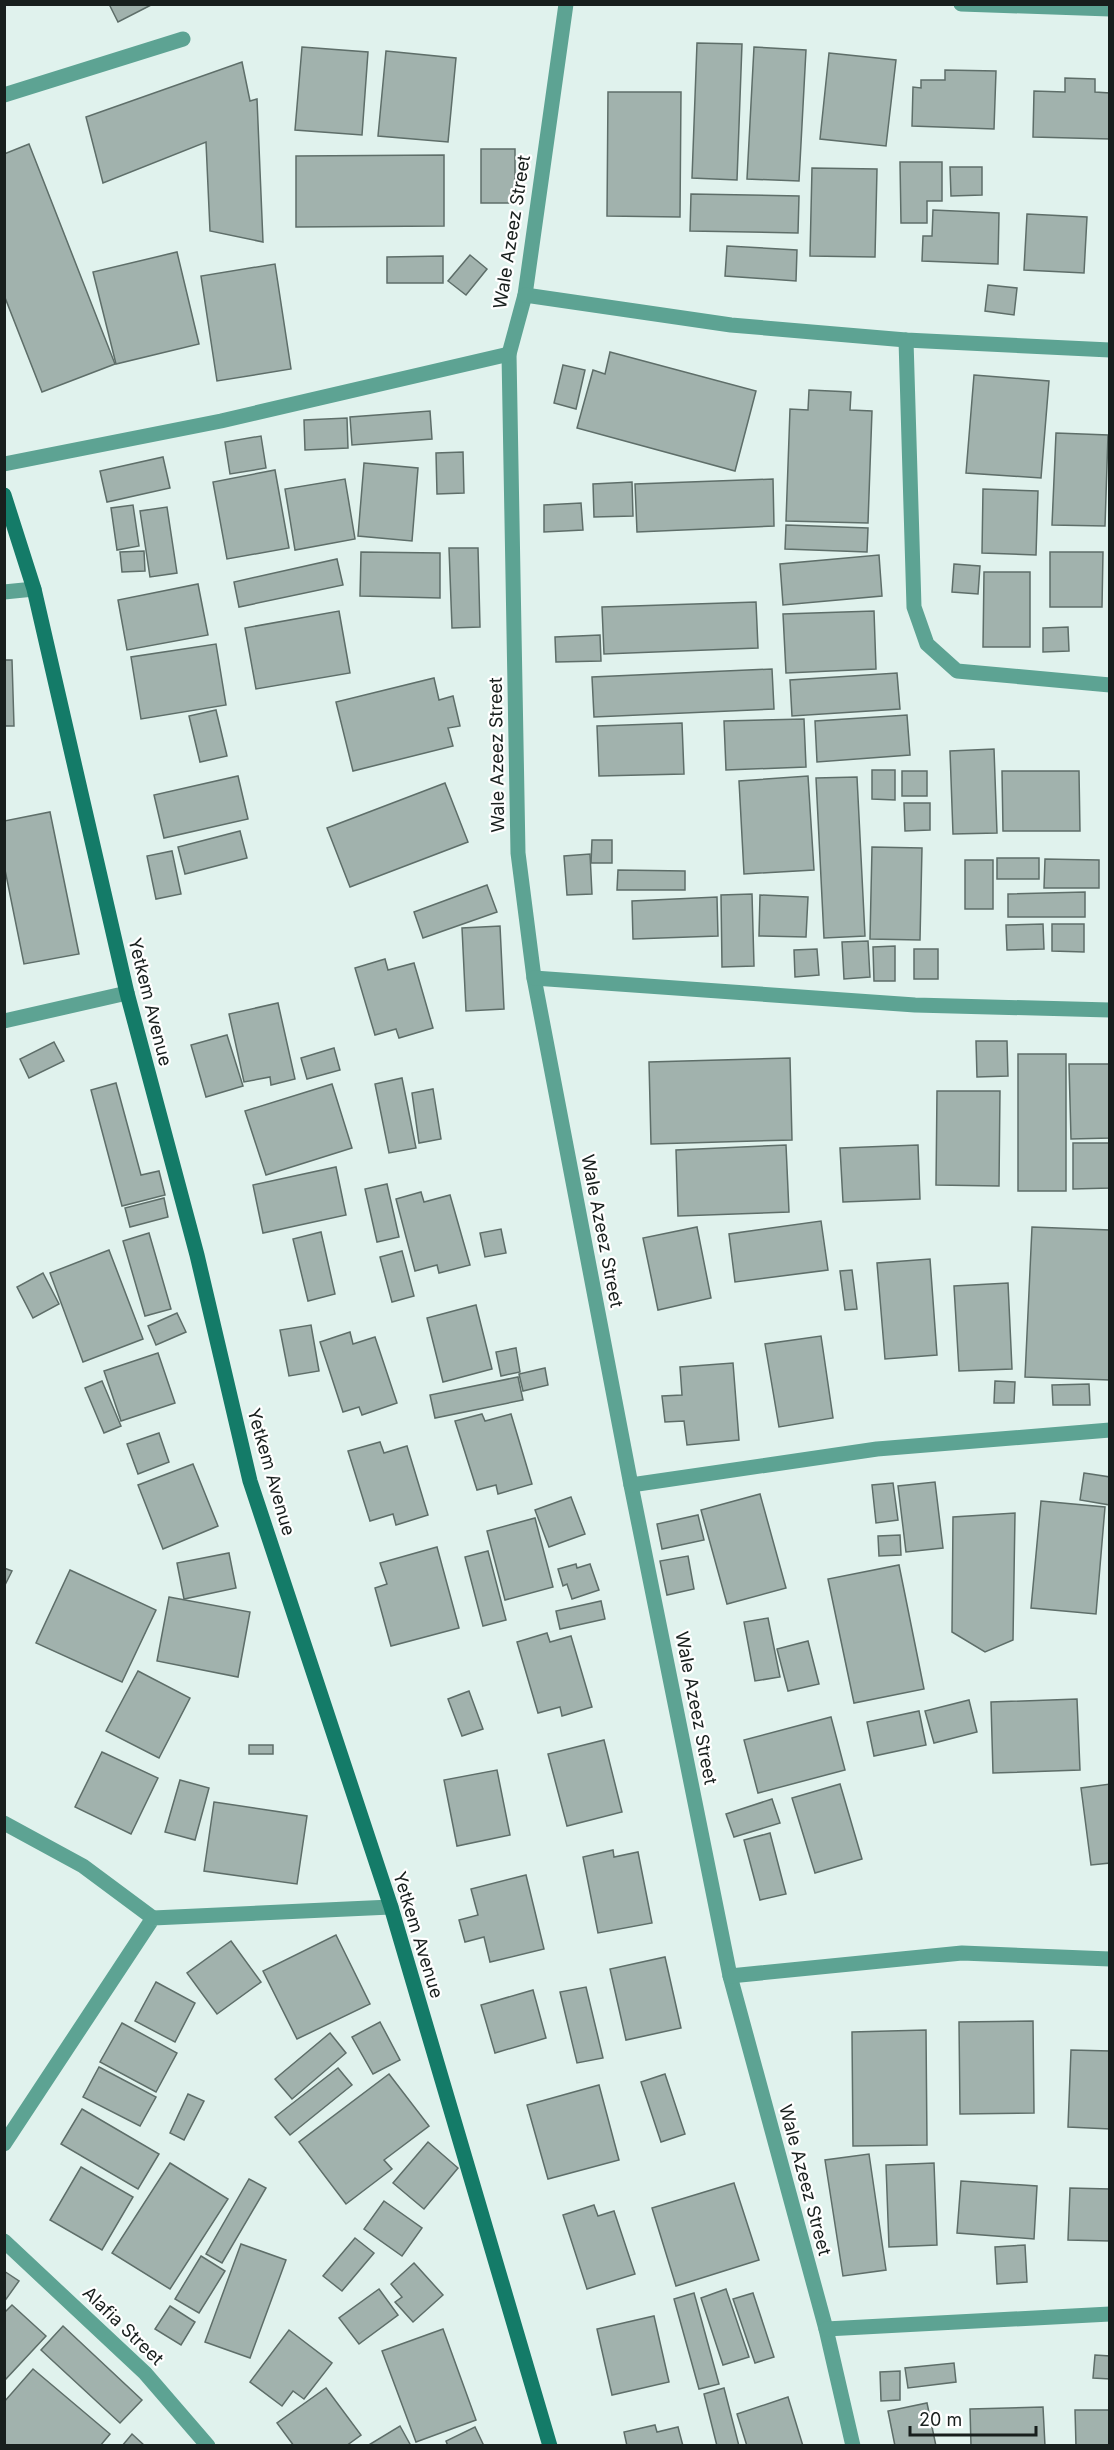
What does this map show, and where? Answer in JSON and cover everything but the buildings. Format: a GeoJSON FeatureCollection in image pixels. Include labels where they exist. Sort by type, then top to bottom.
{"type":"FeatureCollection","features":[{"type":"Feature","properties":{"kind":"street","name":"Wale Azeez Street"},"geometry":{"type":"LineString","coordinates":[[566,4],[525,295],[509,354],[518,853],[534,978],[631,1485],[730,1976],[826,2329],[853,2445]]}},
{"type":"Feature","properties":{"kind":"street"},"geometry":{"type":"LineString","coordinates":[[961,4],[1110,9]]}},
{"type":"Feature","properties":{"kind":"street"},"geometry":{"type":"LineString","coordinates":[[4,95],[183,39]]}},
{"type":"Feature","properties":{"kind":"street"},"geometry":{"type":"LineString","coordinates":[[525,295],[731,325],[906,340],[1110,350]]}},
{"type":"Feature","properties":{"kind":"street"},"geometry":{"type":"LineString","coordinates":[[906,340],[914,607],[927,644],[957,671],[1110,685]]}},
{"type":"Feature","properties":{"kind":"street"},"geometry":{"type":"LineString","coordinates":[[4,464],[221,421],[509,354]]}},
{"type":"Feature","properties":{"kind":"street","name":"Yetkem Avenue"},"geometry":{"type":"LineString","coordinates":[[4,495],[34,589],[127,993],[197,1255],[250,1480],[391,1907],[550,2445]]}},
{"type":"Feature","properties":{"kind":"street"},"geometry":{"type":"LineString","coordinates":[[4,592],[34,589]]}},
{"type":"Feature","properties":{"kind":"street"},"geometry":{"type":"LineString","coordinates":[[534,978],[915,1005],[1110,1010]]}},
{"type":"Feature","properties":{"kind":"street"},"geometry":{"type":"LineString","coordinates":[[4,1021],[127,993]]}},
{"type":"Feature","properties":{"kind":"street"},"geometry":{"type":"LineString","coordinates":[[631,1485],[877,1449],[1110,1430]]}},
{"type":"Feature","properties":{"kind":"street"},"geometry":{"type":"LineString","coordinates":[[4,1822],[83,1866],[153,1918],[391,1907]]}},
{"type":"Feature","properties":{"kind":"street"},"geometry":{"type":"LineString","coordinates":[[4,2144],[153,1918]]}},
{"type":"Feature","properties":{"kind":"street"},"geometry":{"type":"LineString","coordinates":[[730,1976],[962,1953],[1110,1959]]}},
{"type":"Feature","properties":{"kind":"street","name":"Alafia Street"},"geometry":{"type":"LineString","coordinates":[[4,2241],[145,2373],[208,2445]]}},
{"type":"Feature","properties":{"kind":"street"},"geometry":{"type":"LineString","coordinates":[[826,2329],[1110,2314]]}}]}
